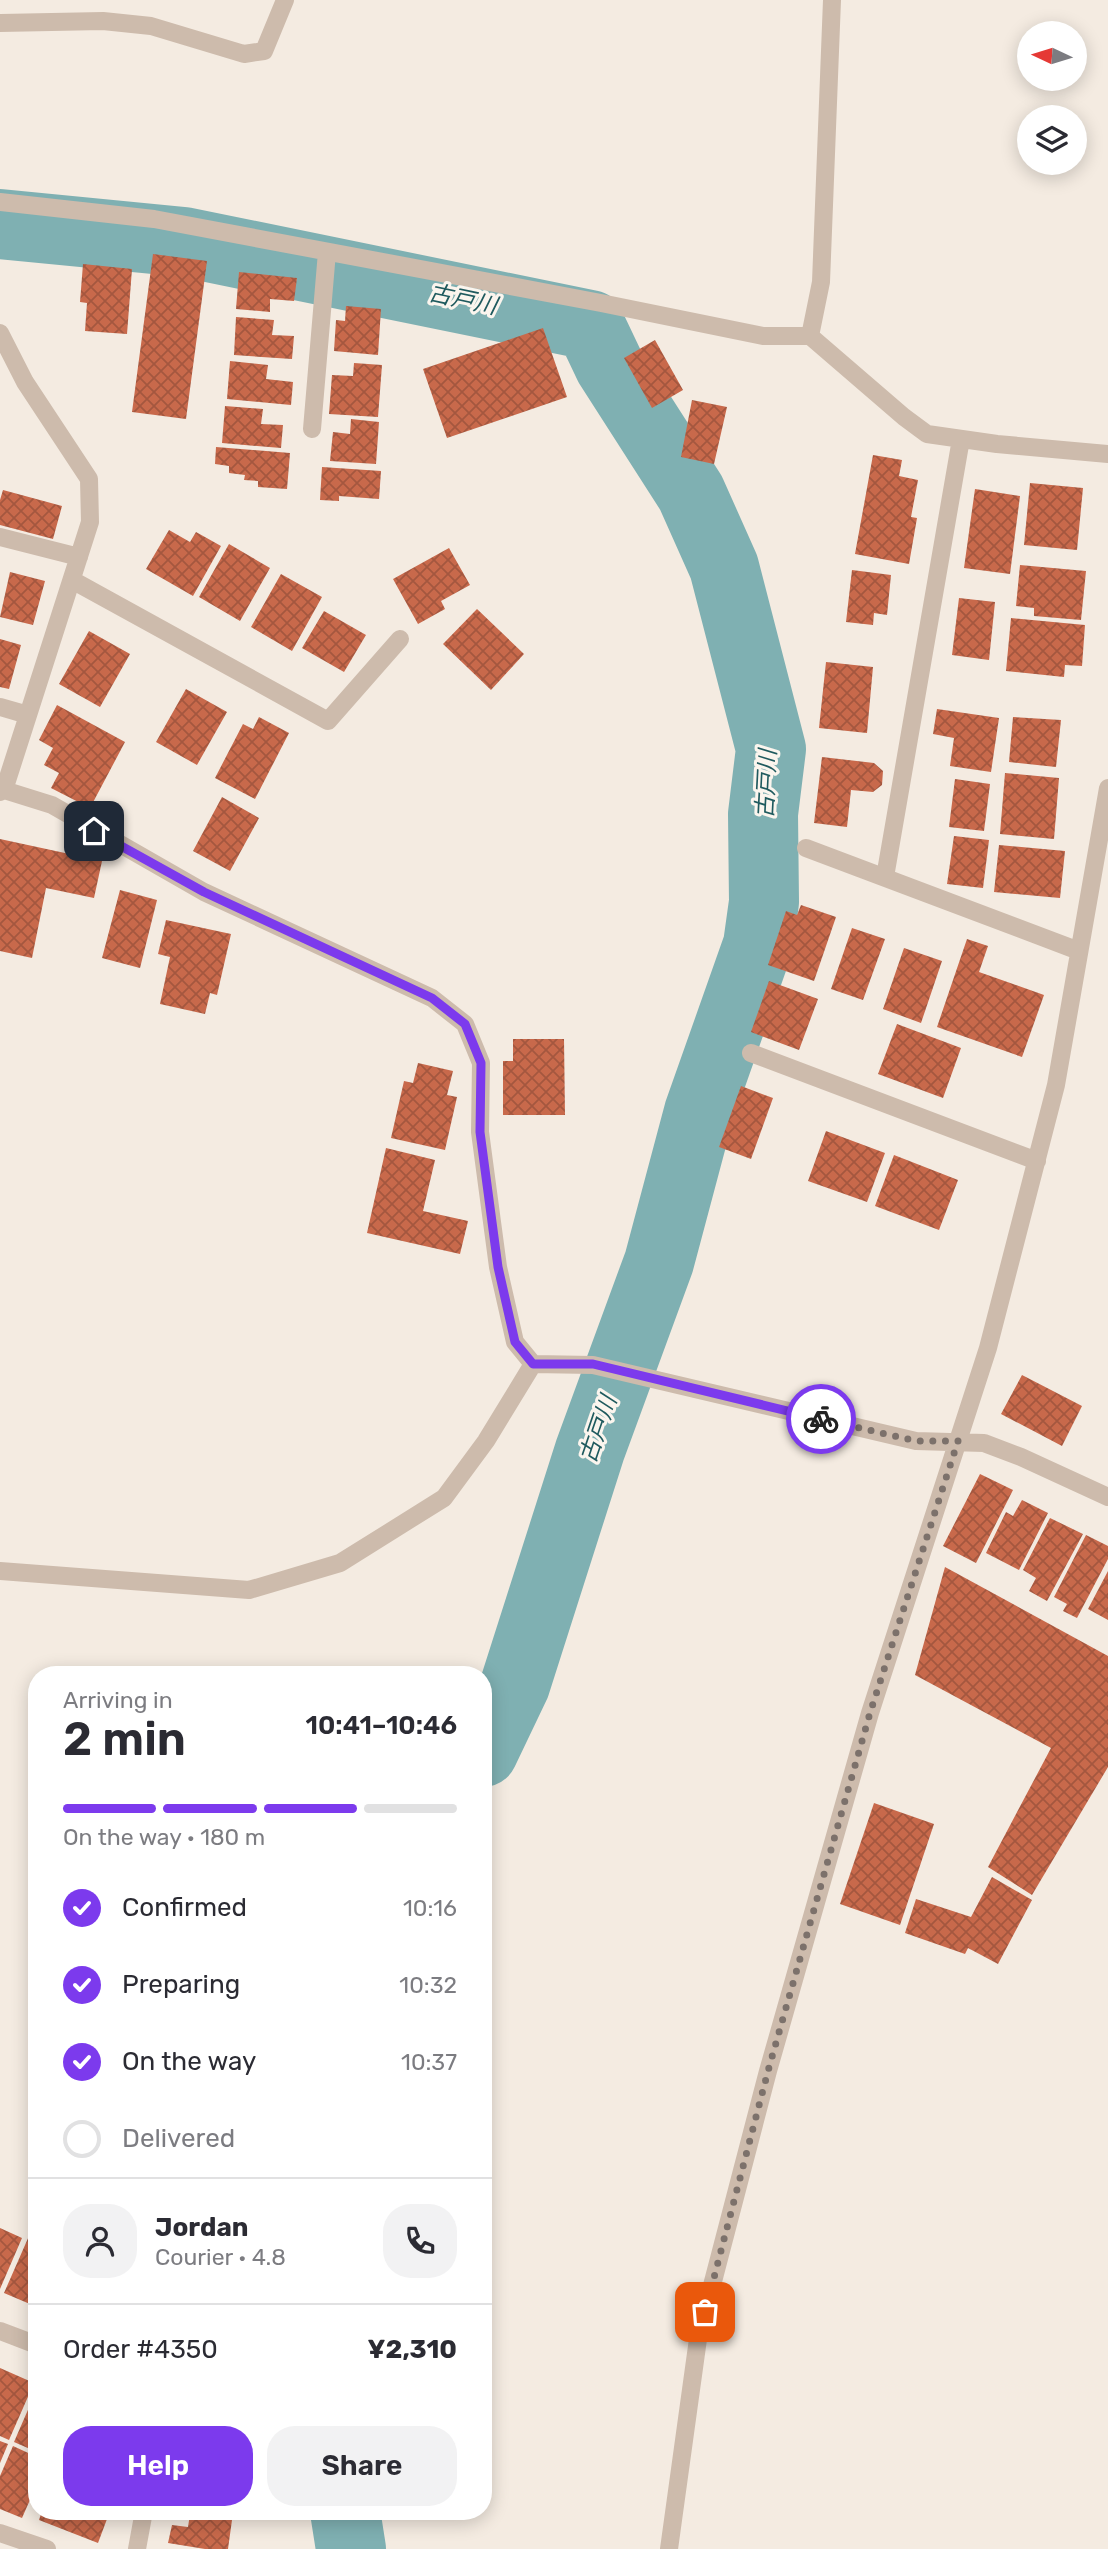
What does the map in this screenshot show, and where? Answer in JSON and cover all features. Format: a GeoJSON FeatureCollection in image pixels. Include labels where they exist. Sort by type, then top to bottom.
{"type":"FeatureCollection","features":[{"type":"Feature","properties":{"kind":"street"},"geometry":{"type":"LineString","coordinates":[[0,23],[103,20],[151,26],[244,54],[264,51],[285,0]]}},
{"type":"Feature","properties":{"kind":"street"},"geometry":{"type":"LineString","coordinates":[[810,336],[821,282],[832,0]]}},
{"type":"Feature","properties":{"kind":"street"},"geometry":{"type":"LineString","coordinates":[[0,202],[154,219],[601,303],[763,337],[810,336],[927,434],[1108,454]]}},
{"type":"Feature","properties":{"kind":"street"},"geometry":{"type":"LineString","coordinates":[[312,429],[327,252]]}},
{"type":"Feature","properties":{"kind":"street"},"geometry":{"type":"LineString","coordinates":[[0,334],[25,383],[89,479],[90,522],[2,791],[52,805],[204,892],[432,998],[465,1024],[481,1063],[480,1132],[498,1267],[515,1342],[533,1364]]}},
{"type":"Feature","properties":{"kind":"street"},"geometry":{"type":"LineString","coordinates":[[885,877],[961,439]]}},
{"type":"Feature","properties":{"kind":"street"},"geometry":{"type":"LineString","coordinates":[[0,537],[79,557]]}},
{"type":"Feature","properties":{"kind":"street"},"geometry":{"type":"LineString","coordinates":[[72,580],[328,721],[400,639]]}},
{"type":"Feature","properties":{"kind":"street"},"geometry":{"type":"LineString","coordinates":[[0,707],[28,715]]}},
{"type":"Feature","properties":{"kind":"street"},"geometry":{"type":"LineString","coordinates":[[669,2549],[698,2339],[757,2111],[870,1713],[988,1348],[1056,1085],[1108,788]]}},
{"type":"Feature","properties":{"kind":"street"},"geometry":{"type":"LineString","coordinates":[[806,848],[1079,951]]}},
{"type":"Feature","properties":{"kind":"street"},"geometry":{"type":"LineString","coordinates":[[751,1053],[1037,1161]]}},
{"type":"Feature","properties":{"kind":"street"},"geometry":{"type":"LineString","coordinates":[[533,1364],[593,1364],[916,1441],[984,1443],[1108,1497]]}},
{"type":"Feature","properties":{"kind":"street"},"geometry":{"type":"LineString","coordinates":[[0,1571],[249,1590],[340,1563],[444,1498],[486,1441],[533,1364]]}},
{"type":"Feature","properties":{"kind":"street"},"geometry":{"type":"LineString","coordinates":[[0,2332],[28,2342]]}},
{"type":"Feature","properties":{"kind":"street"},"geometry":{"type":"LineString","coordinates":[[137,2549],[142,2520]]}},
{"type":"Feature","properties":{"kind":"street"},"geometry":{"type":"LineString","coordinates":[[0,2533],[47,2549]]}},
{"type":"Feature","properties":{"kind":"building"},"geometry":{"type":"Polygon","coordinates":[[[153,254],[207,261],[186,419],[132,412],[153,254]]]}},
{"type":"Feature","properties":{"kind":"building"},"geometry":{"type":"Polygon","coordinates":[[[83,264],[132,269],[127,334],[85,331],[87,303],[80,302],[83,264]]]}},
{"type":"Feature","properties":{"kind":"building"},"geometry":{"type":"Polygon","coordinates":[[[239,272],[297,278],[294,301],[270,299],[270,312],[236,309],[239,272]]]}},
{"type":"Feature","properties":{"kind":"building"},"geometry":{"type":"Polygon","coordinates":[[[346,306],[381,309],[378,355],[334,351],[336,320],[345,321],[346,306]]]}},
{"type":"Feature","properties":{"kind":"building"},"geometry":{"type":"Polygon","coordinates":[[[236,317],[274,320],[272,335],[294,336],[292,359],[234,355],[236,317]]]}},
{"type":"Feature","properties":{"kind":"building"},"geometry":{"type":"Polygon","coordinates":[[[543,328],[567,397],[447,438],[423,369],[543,328]]]}},
{"type":"Feature","properties":{"kind":"building"},"geometry":{"type":"Polygon","coordinates":[[[655,340],[683,390],[652,408],[624,358],[655,340]]]}},
{"type":"Feature","properties":{"kind":"building"},"geometry":{"type":"Polygon","coordinates":[[[230,361],[268,365],[266,379],[293,382],[291,405],[227,399],[230,361]]]}},
{"type":"Feature","properties":{"kind":"building"},"geometry":{"type":"Polygon","coordinates":[[[354,363],[382,365],[378,417],[329,414],[332,375],[353,376],[354,363]]]}},
{"type":"Feature","properties":{"kind":"building"},"geometry":{"type":"Polygon","coordinates":[[[692,400],[727,407],[714,464],[681,457],[692,400]]]}},
{"type":"Feature","properties":{"kind":"building"},"geometry":{"type":"Polygon","coordinates":[[[225,406],[263,409],[261,424],[283,425],[281,448],[222,443],[225,406]]]}},
{"type":"Feature","properties":{"kind":"building"},"geometry":{"type":"Polygon","coordinates":[[[351,419],[379,422],[376,464],[330,461],[333,432],[350,434],[351,419]]]}},
{"type":"Feature","properties":{"kind":"building"},"geometry":{"type":"Polygon","coordinates":[[[216,447],[290,453],[287,489],[258,487],[258,481],[244,480],[245,475],[229,473],[229,466],[215,464],[216,447]]]}},
{"type":"Feature","properties":{"kind":"building"},"geometry":{"type":"Polygon","coordinates":[[[873,455],[902,460],[899,476],[918,480],[911,517],[917,518],[909,564],[855,554],[873,455]]]}},
{"type":"Feature","properties":{"kind":"building"},"geometry":{"type":"Polygon","coordinates":[[[322,467],[381,471],[379,499],[339,496],[339,501],[320,500],[322,467]]]}},
{"type":"Feature","properties":{"kind":"building"},"geometry":{"type":"Polygon","coordinates":[[[1030,483],[1083,488],[1077,550],[1024,545],[1030,483]]]}},
{"type":"Feature","properties":{"kind":"building"},"geometry":{"type":"Polygon","coordinates":[[[975,489],[1020,496],[1010,574],[964,568],[975,489]]]}},
{"type":"Feature","properties":{"kind":"building"},"geometry":{"type":"Polygon","coordinates":[[[3,490],[62,506],[53,539],[0,525],[0,500],[3,490]]]}},
{"type":"Feature","properties":{"kind":"building"},"geometry":{"type":"Polygon","coordinates":[[[169,530],[190,542],[196,532],[221,546],[193,596],[146,569],[169,530]]]}},
{"type":"Feature","properties":{"kind":"building"},"geometry":{"type":"Polygon","coordinates":[[[229,544],[270,568],[240,621],[199,597],[229,544]]]}},
{"type":"Feature","properties":{"kind":"building"},"geometry":{"type":"Polygon","coordinates":[[[449,548],[470,585],[441,601],[445,609],[418,624],[393,579],[449,548]]]}},
{"type":"Feature","properties":{"kind":"building"},"geometry":{"type":"Polygon","coordinates":[[[1020,565],[1086,571],[1081,620],[1034,616],[1034,608],[1016,606],[1020,565]]]}},
{"type":"Feature","properties":{"kind":"building"},"geometry":{"type":"Polygon","coordinates":[[[852,570],[891,575],[887,615],[874,613],[873,625],[846,622],[852,570]]]}},
{"type":"Feature","properties":{"kind":"building"},"geometry":{"type":"Polygon","coordinates":[[[10,572],[45,581],[33,625],[0,617],[10,572]]]}},
{"type":"Feature","properties":{"kind":"building"},"geometry":{"type":"Polygon","coordinates":[[[281,574],[322,597],[292,651],[251,627],[281,574]]]}},
{"type":"Feature","properties":{"kind":"building"},"geometry":{"type":"Polygon","coordinates":[[[959,598],[995,602],[989,660],[952,655],[959,598]]]}},
{"type":"Feature","properties":{"kind":"building"},"geometry":{"type":"Polygon","coordinates":[[[477,609],[524,654],[491,690],[443,644],[477,609]]]}},
{"type":"Feature","properties":{"kind":"building"},"geometry":{"type":"Polygon","coordinates":[[[324,611],[366,635],[344,672],[302,648],[324,611]]]}},
{"type":"Feature","properties":{"kind":"building"},"geometry":{"type":"Polygon","coordinates":[[[1011,618],[1085,625],[1082,666],[1065,665],[1064,677],[1006,671],[1011,618]]]}},
{"type":"Feature","properties":{"kind":"building"},"geometry":{"type":"Polygon","coordinates":[[[89,631],[130,654],[100,707],[59,684],[89,631]]]}},
{"type":"Feature","properties":{"kind":"building"},"geometry":{"type":"Polygon","coordinates":[[[0,639],[21,645],[9,689],[0,687],[0,639]]]}},
{"type":"Feature","properties":{"kind":"building"},"geometry":{"type":"Polygon","coordinates":[[[826,662],[873,667],[867,733],[819,728],[826,662]]]}},
{"type":"Feature","properties":{"kind":"building"},"geometry":{"type":"Polygon","coordinates":[[[186,689],[227,712],[197,765],[156,742],[186,689]]]}},
{"type":"Feature","properties":{"kind":"building"},"geometry":{"type":"Polygon","coordinates":[[[57,705],[125,742],[90,808],[51,788],[59,773],[44,765],[53,748],[39,740],[57,705]]]}},
{"type":"Feature","properties":{"kind":"building"},"geometry":{"type":"Polygon","coordinates":[[[937,709],[999,718],[991,772],[950,766],[954,738],[933,734],[937,709]]]}},
{"type":"Feature","properties":{"kind":"building"},"geometry":{"type":"Polygon","coordinates":[[[259,717],[289,733],[255,799],[215,778],[243,724],[253,729],[259,717]]]}},
{"type":"Feature","properties":{"kind":"building"},"geometry":{"type":"Polygon","coordinates":[[[1013,717],[1061,720],[1056,767],[1009,762],[1013,717]]]}},
{"type":"Feature","properties":{"kind":"building"},"geometry":{"type":"Polygon","coordinates":[[[822,757],[874,763],[883,771],[882,785],[873,792],[851,790],[847,827],[814,823],[822,757]]]}},
{"type":"Feature","properties":{"kind":"building"},"geometry":{"type":"Polygon","coordinates":[[[1005,773],[1059,778],[1054,839],[1000,834],[1005,773]]]}},
{"type":"Feature","properties":{"kind":"building"},"geometry":{"type":"Polygon","coordinates":[[[955,779],[990,784],[984,831],[949,827],[955,779]]]}},
{"type":"Feature","properties":{"kind":"building"},"geometry":{"type":"Polygon","coordinates":[[[222,797],[259,818],[230,871],[193,851],[222,797]]]}},
{"type":"Feature","properties":{"kind":"building"},"geometry":{"type":"Polygon","coordinates":[[[954,836],[989,840],[983,888],[947,884],[954,836]]]}},
{"type":"Feature","properties":{"kind":"building"},"geometry":{"type":"Polygon","coordinates":[[[0,839],[102,861],[94,898],[46,888],[32,958],[0,951],[0,839]]]}},
{"type":"Feature","properties":{"kind":"building"},"geometry":{"type":"Polygon","coordinates":[[[999,845],[1065,851],[1060,898],[994,892],[999,845]]]}},
{"type":"Feature","properties":{"kind":"building"},"geometry":{"type":"Polygon","coordinates":[[[120,890],[157,900],[140,968],[102,958],[120,890]]]}},
{"type":"Feature","properties":{"kind":"building"},"geometry":{"type":"Polygon","coordinates":[[[801,905],[836,917],[814,981],[768,965],[786,911],[797,915],[801,905]]]}},
{"type":"Feature","properties":{"kind":"building"},"geometry":{"type":"Polygon","coordinates":[[[166,920],[231,934],[217,995],[210,993],[205,1014],[160,1004],[170,957],[158,954],[166,920]]]}},
{"type":"Feature","properties":{"kind":"building"},"geometry":{"type":"Polygon","coordinates":[[[852,928],[885,939],[863,1000],[831,989],[852,928]]]}},
{"type":"Feature","properties":{"kind":"building"},"geometry":{"type":"Polygon","coordinates":[[[967,939],[988,946],[979,972],[1044,995],[1022,1057],[937,1027],[967,939]]]}},
{"type":"Feature","properties":{"kind":"building"},"geometry":{"type":"Polygon","coordinates":[[[904,948],[942,961],[921,1023],[883,1009],[904,948]]]}},
{"type":"Feature","properties":{"kind":"building"},"geometry":{"type":"Polygon","coordinates":[[[769,981],[818,999],[799,1050],[751,1032],[769,981]]]}},
{"type":"Feature","properties":{"kind":"building"},"geometry":{"type":"Polygon","coordinates":[[[897,1024],[961,1048],[943,1098],[878,1074],[897,1024]]]}},
{"type":"Feature","properties":{"kind":"building"},"geometry":{"type":"Polygon","coordinates":[[[513,1039],[564,1039],[565,1115],[503,1115],[503,1061],[513,1061],[513,1039]]]}},
{"type":"Feature","properties":{"kind":"building"},"geometry":{"type":"Polygon","coordinates":[[[418,1063],[453,1071],[447,1095],[457,1097],[445,1150],[391,1138],[404,1081],[413,1083],[418,1063]]]}},
{"type":"Feature","properties":{"kind":"building"},"geometry":{"type":"Polygon","coordinates":[[[741,1086],[773,1098],[751,1159],[719,1147],[741,1086]]]}},
{"type":"Feature","properties":{"kind":"building"},"geometry":{"type":"Polygon","coordinates":[[[826,1131],[885,1153],[867,1202],[808,1181],[826,1131]]]}},
{"type":"Feature","properties":{"kind":"building"},"geometry":{"type":"Polygon","coordinates":[[[386,1148],[435,1160],[423,1211],[468,1221],[460,1254],[367,1233],[386,1148]]]}},
{"type":"Feature","properties":{"kind":"building"},"geometry":{"type":"Polygon","coordinates":[[[894,1155],[958,1180],[939,1230],[875,1206],[894,1155]]]}},
{"type":"Feature","properties":{"kind":"building"},"geometry":{"type":"Polygon","coordinates":[[[1022,1375],[1082,1406],[1062,1446],[1001,1414],[1022,1375]]]}},
{"type":"Feature","properties":{"kind":"building"},"geometry":{"type":"Polygon","coordinates":[[[980,1474],[1013,1490],[976,1563],[943,1546],[980,1474]]]}},
{"type":"Feature","properties":{"kind":"building"},"geometry":{"type":"Polygon","coordinates":[[[1022,1500],[1048,1513],[1019,1570],[986,1553],[1006,1512],[1013,1516],[1022,1500]]]}},
{"type":"Feature","properties":{"kind":"building"},"geometry":{"type":"Polygon","coordinates":[[[1050,1518],[1083,1534],[1047,1601],[1029,1591],[1036,1578],[1023,1570],[1050,1518]]]}},
{"type":"Feature","properties":{"kind":"building"},"geometry":{"type":"Polygon","coordinates":[[[1086,1535],[1108,1546],[1108,1559],[1077,1618],[1063,1611],[1067,1604],[1054,1597],[1086,1535]]]}},
{"type":"Feature","properties":{"kind":"building"},"geometry":{"type":"Polygon","coordinates":[[[945,1567],[1108,1656],[1108,1767],[1032,1895],[988,1867],[1051,1748],[915,1675],[945,1567]]]}},
{"type":"Feature","properties":{"kind":"building"},"geometry":{"type":"Polygon","coordinates":[[[1108,1571],[1108,1620],[1088,1609],[1108,1571]]]}},
{"type":"Feature","properties":{"kind":"building"},"geometry":{"type":"Polygon","coordinates":[[[874,1803],[934,1824],[900,1925],[840,1904],[874,1803]]]}},
{"type":"Feature","properties":{"kind":"building"},"geometry":{"type":"Polygon","coordinates":[[[992,1877],[1032,1900],[998,1964],[968,1948],[965,1954],[905,1933],[916,1899],[971,1917],[992,1877]]]}},
{"type":"Feature","properties":{"kind":"building"},"geometry":{"type":"Polygon","coordinates":[[[0,2228],[22,2238],[0,2289],[0,2228]]]}},
{"type":"Feature","properties":{"kind":"building"},"geometry":{"type":"Polygon","coordinates":[[[28,2238],[28,2303],[4,2293],[28,2238]]]}},
{"type":"Feature","properties":{"kind":"building"},"geometry":{"type":"Polygon","coordinates":[[[0,2368],[28,2380],[28,2397],[9,2440],[0,2436],[0,2368]]]}},
{"type":"Feature","properties":{"kind":"building"},"geometry":{"type":"Polygon","coordinates":[[[28,2410],[28,2448],[14,2442],[28,2410]]]}},
{"type":"Feature","properties":{"kind":"building"},"geometry":{"type":"Polygon","coordinates":[[[0,2441],[8,2444],[0,2463],[0,2441]]]}},
{"type":"Feature","properties":{"kind":"building"},"geometry":{"type":"Polygon","coordinates":[[[13,2446],[28,2453],[28,2504],[22,2518],[0,2509],[0,2476],[13,2446]]]}},
{"type":"Feature","properties":{"kind":"building"},"geometry":{"type":"Polygon","coordinates":[[[39,2520],[107,2520],[98,2543],[39,2520]]]}},
{"type":"Feature","properties":{"kind":"building"},"geometry":{"type":"Polygon","coordinates":[[[189,2520],[232,2520],[228,2549],[205,2549],[168,2543],[172,2525],[188,2527],[189,2520]]]}},
{"type":"Feature","properties":{"kind":"waterway","name":"古戸川"},"geometry":{"type":"LineString","coordinates":[[0,224],[184,242],[590,325],[609,365],[691,493],[724,567],[771,749],[763,814],[764,902],[758,945],[699,1112],[659,1262],[590,1450],[515,1685],[492,1733]]}},
{"type":"Feature","properties":{"kind":"waterway","name":"古戸川"},"geometry":{"type":"LineString","coordinates":[[346,2520],[351,2549]]}},
{"type":"Feature","properties":{"kind":"way so far"},"geometry":{"type":"LineString","coordinates":[[705,2312],[768,2071],[870,1713],[958,1441],[916,1441],[821,1419]]}},
{"type":"Feature","properties":{"kind":"route"},"geometry":{"type":"LineString","coordinates":[[94,831],[204,892],[432,998],[465,1024],[481,1063],[480,1132],[498,1267],[515,1342],[533,1364],[593,1364],[821,1419]]}}]}
